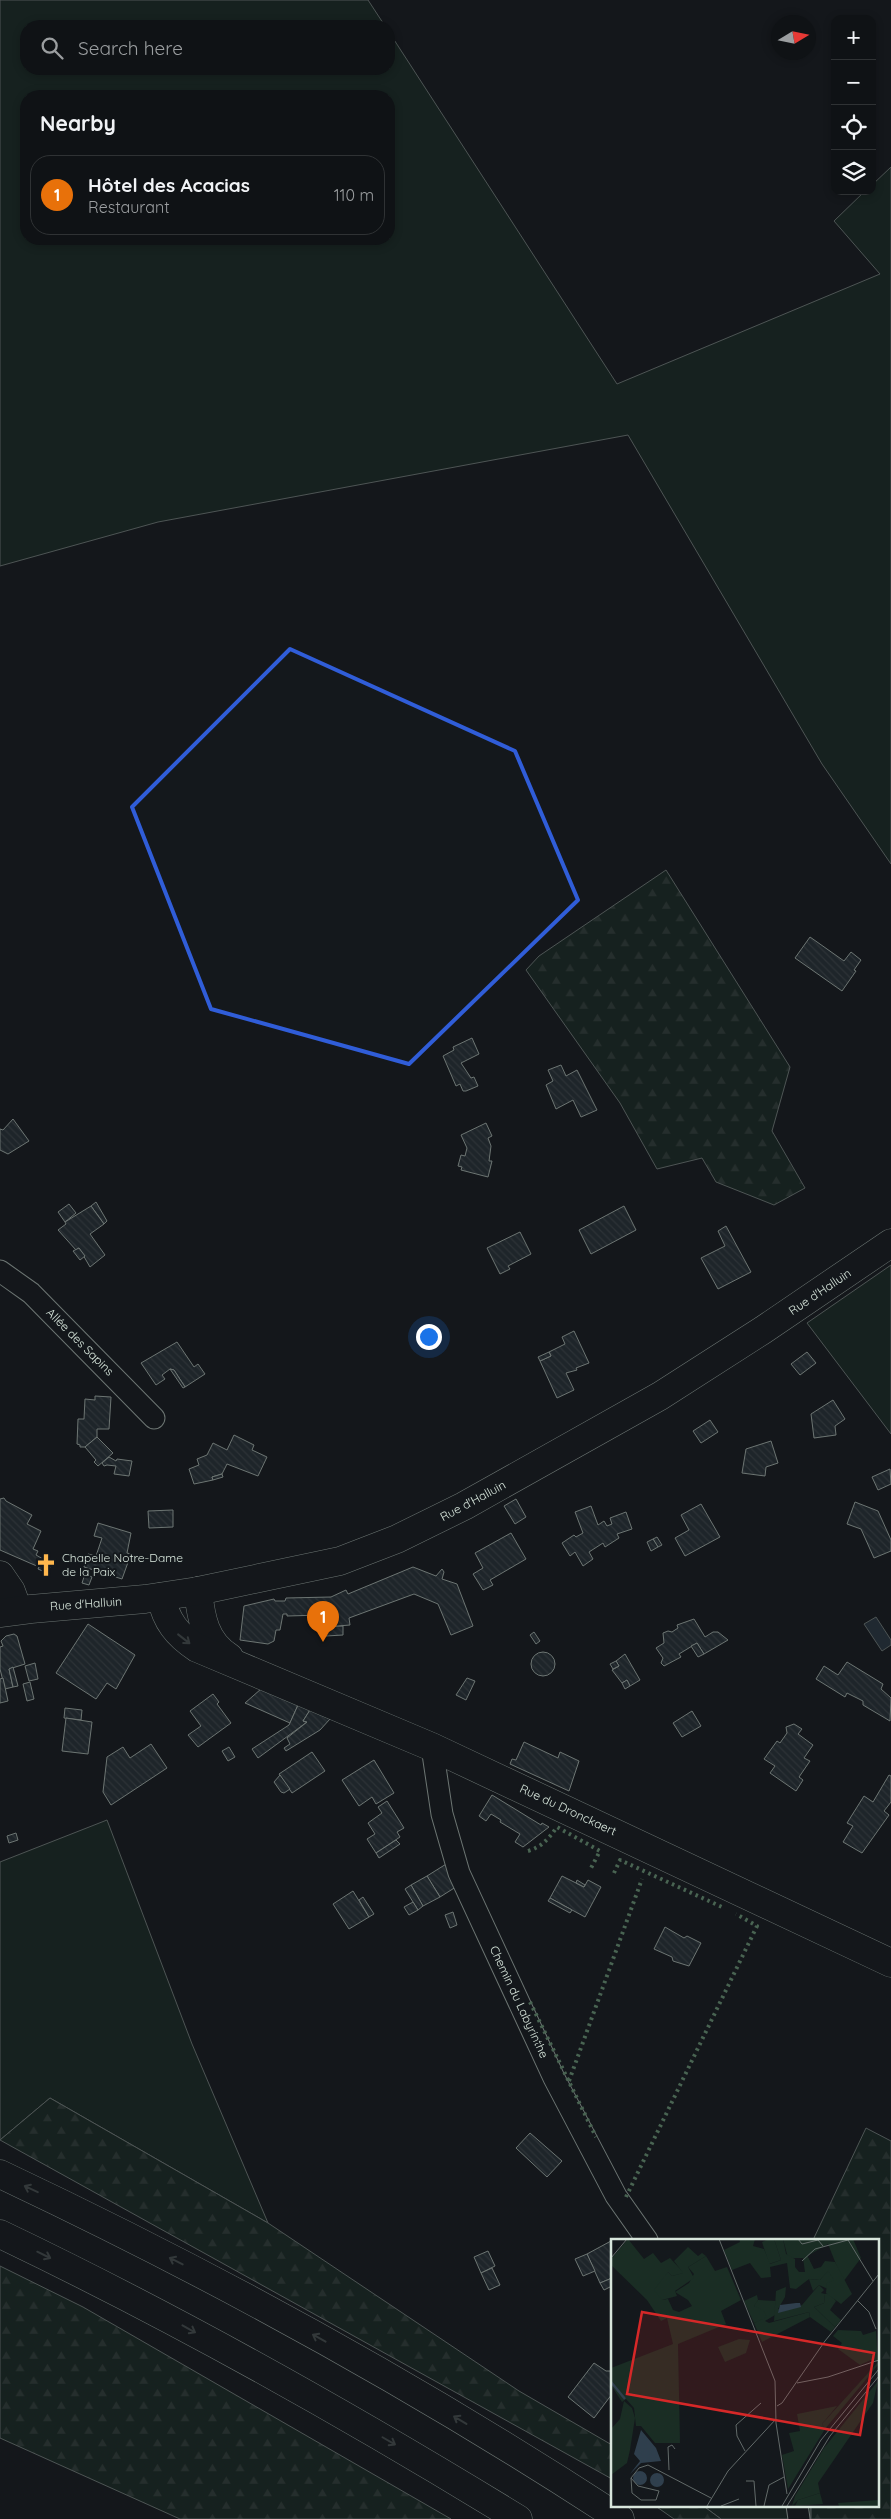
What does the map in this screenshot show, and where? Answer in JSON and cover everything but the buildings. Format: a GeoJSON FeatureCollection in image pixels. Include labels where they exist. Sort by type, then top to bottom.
{"type":"FeatureCollection","features":[{"type":"Feature","properties":{"kind":"main road","name":"Rue d'Halluin"},"geometry":{"type":"LineString","coordinates":[[9,1612],[161,1597],[198,1591],[340,1560],[379,1547],[432,1523],[614,1424],[693,1377],[891,1243]]}},
{"type":"Feature","properties":{"kind":"main road"},"geometry":{"type":"LineString","coordinates":[[0,1575],[11,1591],[9,1612]]}},
{"type":"Feature","properties":{"kind":"main road","name":"Rue du Dronckaert"},"geometry":{"type":"LineString","coordinates":[[198,1591],[200,1612],[207,1635],[215,1646],[241,1665]]}},
{"type":"Feature","properties":{"kind":"main road","name":"Rue du Dronckaert"},"geometry":{"type":"LineString","coordinates":[[161,1597],[171,1625],[184,1640],[216,1657],[241,1665],[432,1747],[891,1963]]}},
{"type":"Feature","properties":{"kind":"main road"},"geometry":{"type":"LineString","coordinates":[[0,2174],[78,2211],[263,2307],[488,2437],[611,2504]]}},
{"type":"Feature","properties":{"kind":"main road"},"geometry":{"type":"LineString","coordinates":[[0,2234],[180,2324],[435,2468],[518,2519]]}},
{"type":"Feature","properties":{"kind":"main road"},"geometry":{"type":"LineString","coordinates":[[488,2437],[620,2519]]}},
{"type":"Feature","properties":{"kind":"main road"},"geometry":{"type":"LineString","coordinates":[[435,2468],[503,2519]]}},
{"type":"Feature","properties":{"kind":"main road"},"geometry":{"type":"LineString","coordinates":[[615,2506],[639,2519]]}},
{"type":"Feature","properties":{"kind":"street","name":"Allée des Sapins"},"geometry":{"type":"LineString","coordinates":[[0,1271],[38,1299],[154,1418]]}},
{"type":"Feature","properties":{"kind":"street","name":"Chemin du Labyrinthe"},"geometry":{"type":"LineString","coordinates":[[432,1747],[442,1814],[459,1873],[572,2112],[616,2196],[646,2239]]}},
{"type":"Feature","properties":{"kind":"street"},"geometry":{"type":"LineString","coordinates":[[797,2506],[799,2519]]}},
{"type":"Feature","properties":{"kind":"highlighted area"},"geometry":{"type":"Polygon","coordinates":[[[290,649],[515,751],[578,900],[409,1064],[211,1009],[132,807],[290,649]]]}},
{"type":"Feature","properties":{"kind":"green space"},"geometry":{"type":"Polygon","coordinates":[[[0,0],[368,0],[381,20],[20,20],[20,75],[395,75],[395,41],[617,384],[880,274],[834,221],[861,195],[876,195],[876,181],[891,167],[891,864],[822,764],[628,435],[158,522],[0,566],[0,0]]]}},
{"type":"Feature","properties":{"kind":"green space"},"geometry":{"type":"Polygon","coordinates":[[[666,870],[790,1067],[772,1131],[805,1188],[774,1205],[716,1182],[702,1158],[657,1169],[620,1103],[526,970],[539,956],[666,870]]]}},
{"type":"Feature","properties":{"kind":"green space"},"geometry":{"type":"Polygon","coordinates":[[[891,1265],[891,1434],[807,1323],[891,1265]]]}},
{"type":"Feature","properties":{"kind":"green space"},"geometry":{"type":"Polygon","coordinates":[[[107,1820],[192,2044],[268,2223],[50,2098],[0,2140],[0,1862],[107,1820]]]}},
{"type":"Feature","properties":{"kind":"green space"},"geometry":{"type":"Polygon","coordinates":[[[50,2098],[268,2223],[519,2391],[611,2444],[611,2478],[0,2140],[50,2098]]]}},
{"type":"Feature","properties":{"kind":"green space"},"geometry":{"type":"Polygon","coordinates":[[[866,2128],[891,2141],[891,2519],[811,2519],[811,2506],[878,2506],[878,2239],[813,2239],[866,2128]]]}},
{"type":"Feature","properties":{"kind":"green space"},"geometry":{"type":"Polygon","coordinates":[[[0,2266],[83,2307],[451,2519],[180,2519],[0,2438],[0,2266]]]}},
{"type":"Feature","properties":{"kind":"green space"},"geometry":{"type":"Polygon","coordinates":[[[655,2506],[703,2506],[721,2519],[674,2519],[655,2506]]]}},
{"type":"Feature","properties":{"kind":"green space"},"geometry":{"type":"Polygon","coordinates":[[[703,2506],[811,2506],[811,2519],[721,2519],[703,2506]]]}},
{"type":"Feature","properties":{"kind":"water"},"geometry":{"type":"Polygon","coordinates":[[[876,1617],[891,1640],[891,1645],[882,1651],[864,1624],[876,1617]]]}},
{"type":"Feature","properties":{"kind":"hedge"},"geometry":{"type":"LineString","coordinates":[[528,1851],[541,1845],[557,1827],[600,1851],[590,1870]]}},
{"type":"Feature","properties":{"kind":"hedge"},"geometry":{"type":"LineString","coordinates":[[614,1873],[620,1860],[722,1907]]}},
{"type":"Feature","properties":{"kind":"hedge"},"geometry":{"type":"LineString","coordinates":[[569,2081],[642,1879]]}},
{"type":"Feature","properties":{"kind":"hedge"},"geometry":{"type":"LineString","coordinates":[[626,2197],[757,1926],[736,1914]]}},
{"type":"Feature","properties":{"kind":"hedge"},"geometry":{"type":"LineString","coordinates":[[530,2002],[596,2137]]}},
{"type":"Feature","properties":{"kind":"place","name":"Chapelle Notre-Dame de la Paix"},"geometry":{"type":"Point","coordinates":[46,1565]}},
{"type":"Feature","properties":{"kind":"place","name":"Hôtel des Acacias"},"geometry":{"type":"Point","coordinates":[323,1642]}}]}
